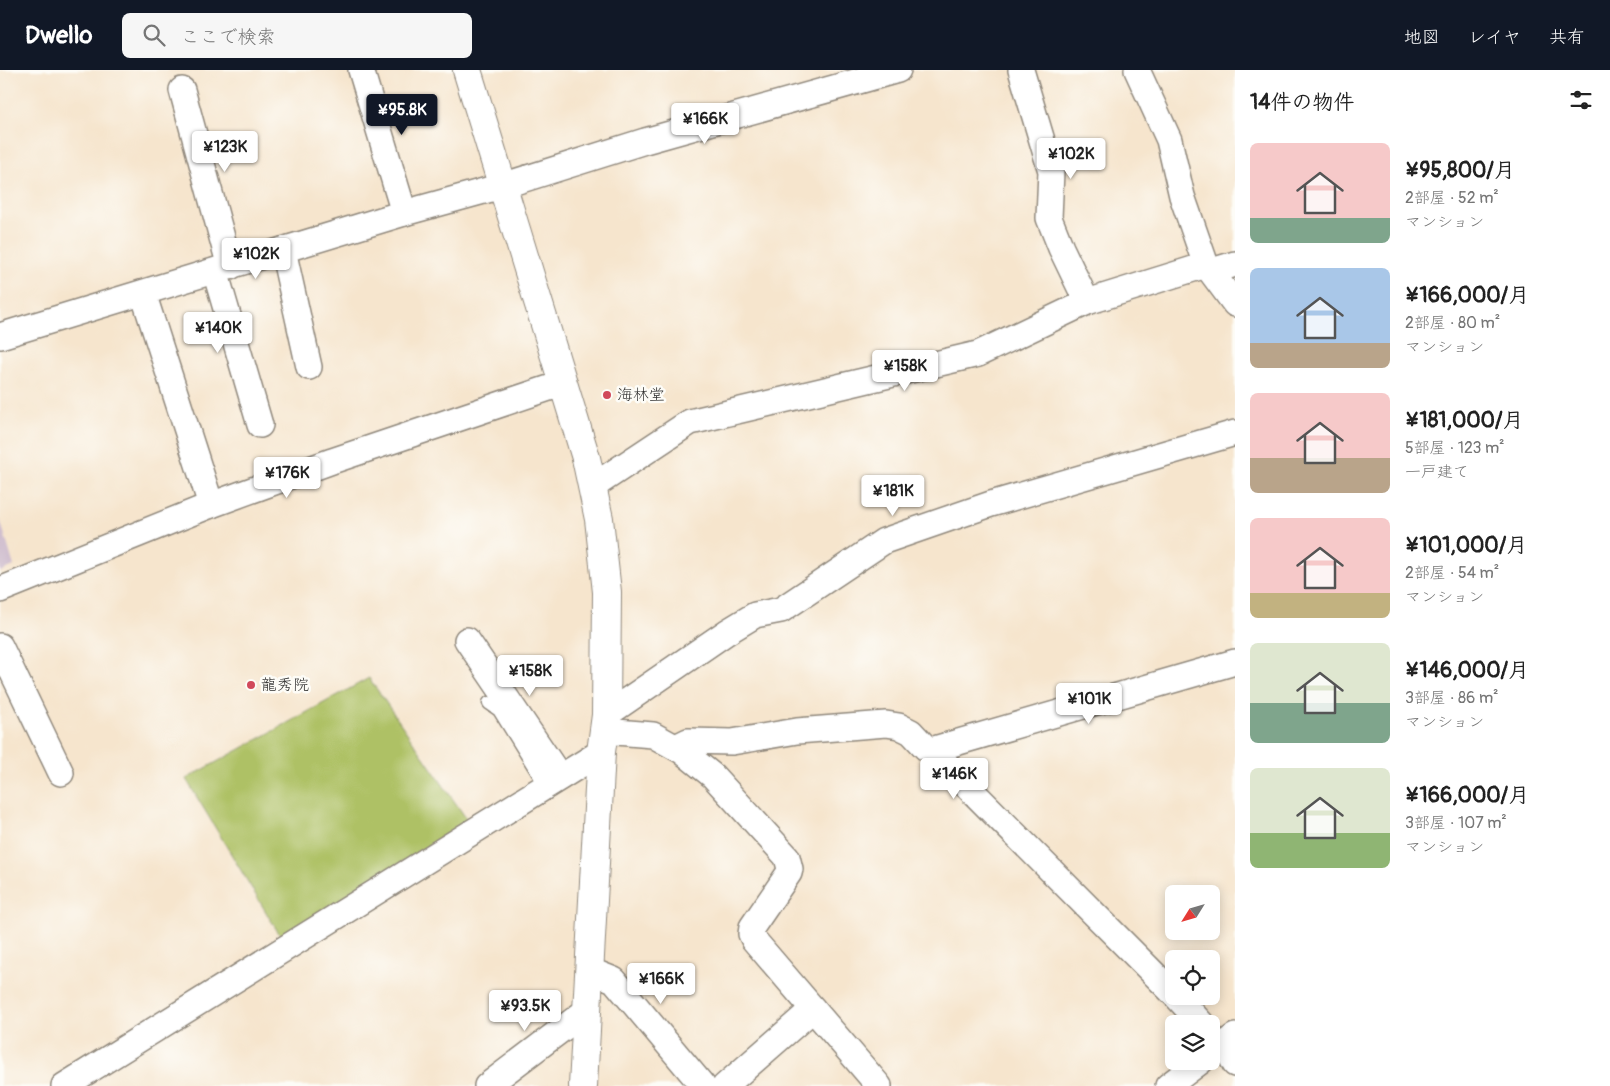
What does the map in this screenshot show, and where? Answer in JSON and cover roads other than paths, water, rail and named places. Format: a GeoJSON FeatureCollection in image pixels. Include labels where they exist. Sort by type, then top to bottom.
{"type":"FeatureCollection","features":[{"type":"Feature","properties":{"kind":"street"},"geometry":{"type":"LineString","coordinates":[[361,70],[404,213]]}},
{"type":"Feature","properties":{"kind":"street"},"geometry":{"type":"LineString","coordinates":[[467,70],[564,383],[586,458],[599,519],[607,592],[603,733],[583,1086]]}},
{"type":"Feature","properties":{"kind":"street"},"geometry":{"type":"LineString","coordinates":[[0,336],[404,213],[502,186],[645,141],[898,70]]}},
{"type":"Feature","properties":{"kind":"street"},"geometry":{"type":"LineString","coordinates":[[1021,70],[1051,171],[1049,218],[1087,302]]}},
{"type":"Feature","properties":{"kind":"street"},"geometry":{"type":"LineString","coordinates":[[1137,70],[1168,140],[1182,196],[1209,268],[1235,304]]}},
{"type":"Feature","properties":{"kind":"street"},"geometry":{"type":"LineString","coordinates":[[182,90],[222,269],[260,425]]}},
{"type":"Feature","properties":{"kind":"street"},"geometry":{"type":"LineString","coordinates":[[283,250],[309,367]]}},
{"type":"Feature","properties":{"kind":"street"},"geometry":{"type":"LineString","coordinates":[[592,487],[690,422],[978,354],[1087,302],[1209,268],[1235,264]]}},
{"type":"Feature","properties":{"kind":"street"},"geometry":{"type":"LineString","coordinates":[[143,293],[211,504]]}},
{"type":"Feature","properties":{"kind":"street"},"geometry":{"type":"LineString","coordinates":[[0,590],[211,504],[564,383]]}},
{"type":"Feature","properties":{"kind":"street"},"geometry":{"type":"LineString","coordinates":[[67,1085],[553,782],[603,733],[727,632],[755,615],[781,610],[884,541],[991,504],[1235,433]]}},
{"type":"Feature","properties":{"kind":"street"},"geometry":{"type":"LineString","coordinates":[[467,640],[553,782]]}},
{"type":"Feature","properties":{"kind":"street"},"geometry":{"type":"LineString","coordinates":[[0,646],[61,773]]}},
{"type":"Feature","properties":{"kind":"street"},"geometry":{"type":"LineString","coordinates":[[931,750],[1235,662]]}},
{"type":"Feature","properties":{"kind":"street"},"geometry":{"type":"LineString","coordinates":[[676,747],[688,741],[732,742],[797,731],[886,724],[904,727],[914,734],[926,748],[936,752],[953,772],[1165,985]]}},
{"type":"Feature","properties":{"kind":"street"},"geometry":{"type":"LineString","coordinates":[[603,733],[653,735],[694,759],[713,776],[786,857],[790,868],[789,873],[752,927],[751,934],[754,940],[879,1086]]}},
{"type":"Feature","properties":{"kind":"street"},"geometry":{"type":"LineString","coordinates":[[589,970],[614,980],[703,1086]]}},
{"type":"Feature","properties":{"kind":"street"},"geometry":{"type":"LineString","coordinates":[[1184,1005],[1194,1015]]}},
{"type":"Feature","properties":{"kind":"street"},"geometry":{"type":"LineString","coordinates":[[725,1086],[813,1009]]}},
{"type":"Feature","properties":{"kind":"street"},"geometry":{"type":"LineString","coordinates":[[486,1086],[586,1011]]}},
{"type":"Feature","properties":{"kind":"street"},"geometry":{"type":"LineString","coordinates":[[1168,1086],[1189,1070]]}},
{"type":"Feature","properties":{"kind":"lane"},"geometry":{"type":"LineString","coordinates":[[489,703],[499,710],[553,782]]}},
{"type":"Feature","properties":{"kind":"place","name":"海林堂"},"geometry":{"type":"Point","coordinates":[607,395]}},
{"type":"Feature","properties":{"kind":"place","name":"龍秀院"},"geometry":{"type":"Point","coordinates":[251,685]}}]}
